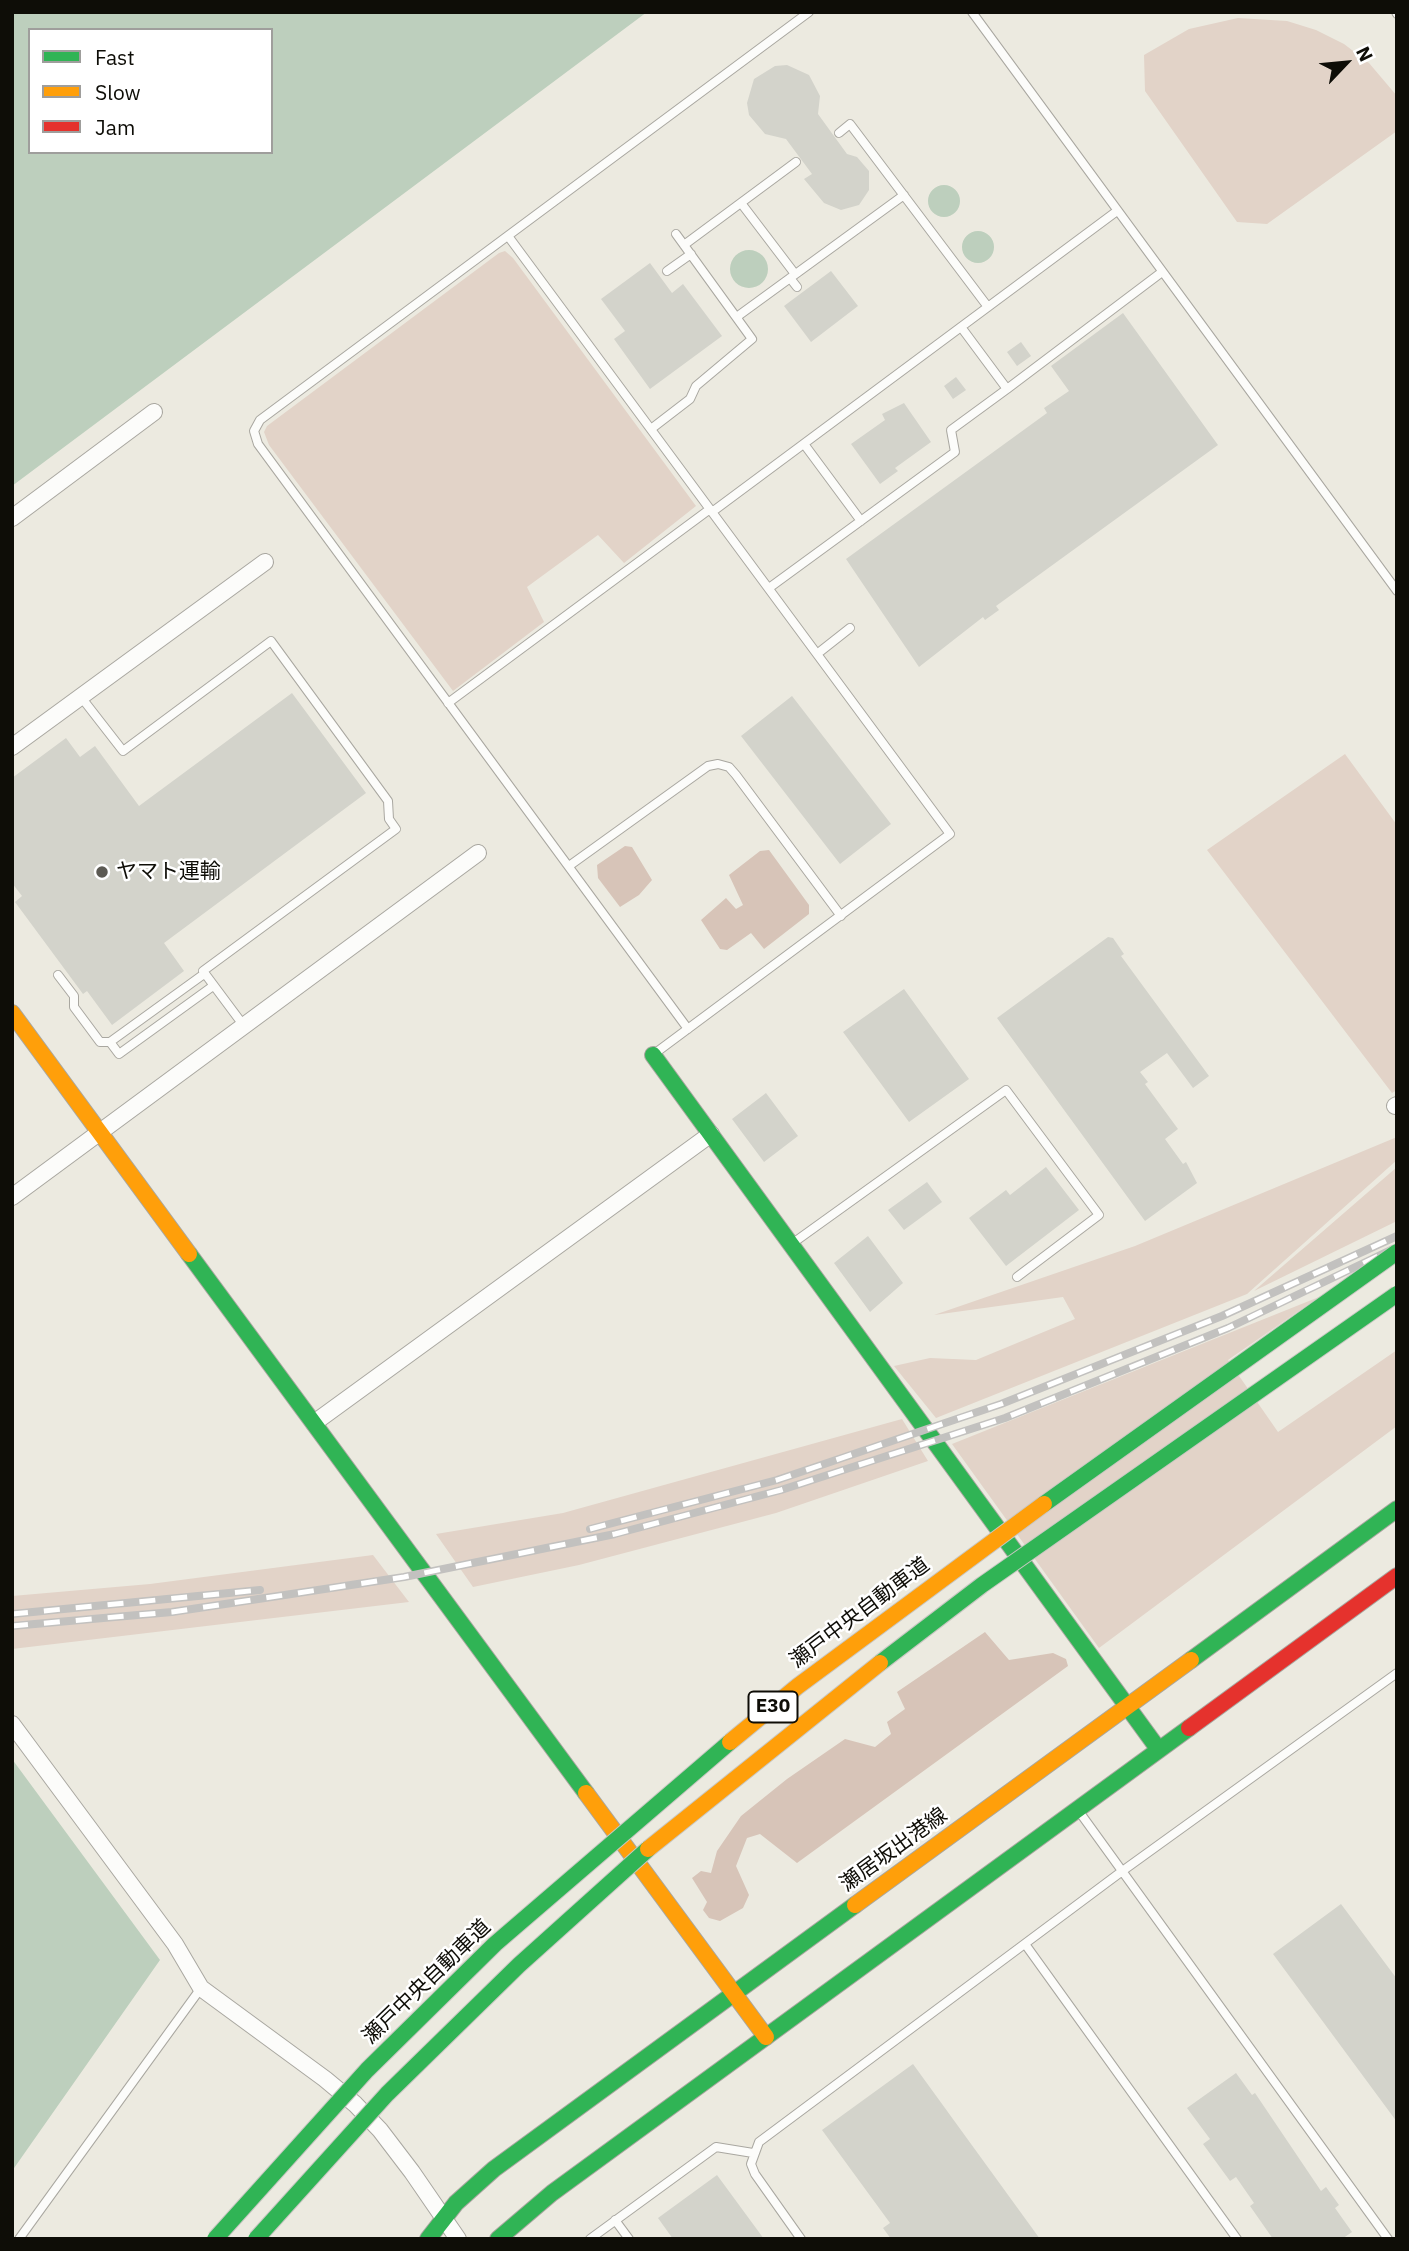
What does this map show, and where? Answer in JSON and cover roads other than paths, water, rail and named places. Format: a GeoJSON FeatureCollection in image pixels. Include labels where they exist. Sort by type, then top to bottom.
{"type":"FeatureCollection","features":[{"type":"Feature","properties":{"kind":"main road"},"geometry":{"type":"LineString","coordinates":[[12,1013],[766,2037]]}},
{"type":"Feature","properties":{"kind":"main road"},"geometry":{"type":"LineString","coordinates":[[653,1055],[1159,1750]]}},
{"type":"Feature","properties":{"kind":"main road","name":"瀬戸中央自動車道"},"geometry":{"type":"LineString","coordinates":[[215,2239],[376,2060],[495,1944],[650,1808],[798,1686],[963,1561],[1397,1252]]}},
{"type":"Feature","properties":{"kind":"main road","name":"E30"},"geometry":{"type":"LineString","coordinates":[[257,2239],[387,2094],[519,1965],[665,1834],[817,1711],[982,1585],[1397,1294]]}},
{"type":"Feature","properties":{"kind":"main road","name":"瀬居坂出港線"},"geometry":{"type":"LineString","coordinates":[[428,2239],[443,2217],[494,2169],[1397,1509]]}},
{"type":"Feature","properties":{"kind":"main road"},"geometry":{"type":"LineString","coordinates":[[498,2239],[526,2213],[1397,1576]]}},
{"type":"Feature","properties":{"kind":"street"},"geometry":{"type":"LineString","coordinates":[[12,518],[154,412]]}},
{"type":"Feature","properties":{"kind":"street"},"geometry":{"type":"LineString","coordinates":[[12,747],[265,562]]}},
{"type":"Feature","properties":{"kind":"street"},"geometry":{"type":"LineString","coordinates":[[12,1197],[478,853]]}},
{"type":"Feature","properties":{"kind":"street"},"geometry":{"type":"LineString","coordinates":[[314,1423],[711,1134]]}},
{"type":"Feature","properties":{"kind":"street"},"geometry":{"type":"LineString","coordinates":[[12,1724],[175,1944],[201,1988],[325,2078],[355,2104],[380,2130],[458,2239]]}},
{"type":"Feature","properties":{"kind":"lane"},"geometry":{"type":"LineString","coordinates":[[688,1029],[258,444],[254,431],[260,420],[809,12]]}},
{"type":"Feature","properties":{"kind":"lane"},"geometry":{"type":"LineString","coordinates":[[972,12],[1397,591]]}},
{"type":"Feature","properties":{"kind":"lane"},"geometry":{"type":"LineString","coordinates":[[839,133],[850,124],[988,307]]}},
{"type":"Feature","properties":{"kind":"lane"},"geometry":{"type":"LineString","coordinates":[[684,245],[796,162]]}},
{"type":"Feature","properties":{"kind":"lane"},"geometry":{"type":"LineString","coordinates":[[738,316],[904,195]]}},
{"type":"Feature","properties":{"kind":"lane"},"geometry":{"type":"LineString","coordinates":[[741,203],[793,276],[797,287]]}},
{"type":"Feature","properties":{"kind":"lane"},"geometry":{"type":"LineString","coordinates":[[448,703],[804,444],[1117,211]]}},
{"type":"Feature","properties":{"kind":"lane"},"geometry":{"type":"LineString","coordinates":[[651,429],[691,398],[696,386],[748,346],[752,339],[738,316],[676,234]]}},
{"type":"Feature","properties":{"kind":"lane"},"geometry":{"type":"LineString","coordinates":[[508,236],[950,834],[653,1055]]}},
{"type":"Feature","properties":{"kind":"lane"},"geometry":{"type":"LineString","coordinates":[[667,271],[691,254]]}},
{"type":"Feature","properties":{"kind":"lane"},"geometry":{"type":"LineString","coordinates":[[769,588],[955,453],[951,430],[1162,272]]}},
{"type":"Feature","properties":{"kind":"lane"},"geometry":{"type":"LineString","coordinates":[[961,327],[1007,389]]}},
{"type":"Feature","properties":{"kind":"lane"},"geometry":{"type":"LineString","coordinates":[[804,444],[861,521]]}},
{"type":"Feature","properties":{"kind":"lane"},"geometry":{"type":"LineString","coordinates":[[817,654],[850,628]]}},
{"type":"Feature","properties":{"kind":"lane"},"geometry":{"type":"LineString","coordinates":[[81,696],[122,751],[271,641],[388,801],[390,819],[396,829],[203,971],[244,1026]]}},
{"type":"Feature","properties":{"kind":"lane"},"geometry":{"type":"LineString","coordinates":[[569,866],[708,766],[718,764],[729,767],[736,775],[841,916]]}},
{"type":"Feature","properties":{"kind":"lane"},"geometry":{"type":"LineString","coordinates":[[58,975],[74,996],[74,1007],[100,1042],[110,1042],[205,974]]}},
{"type":"Feature","properties":{"kind":"lane"},"geometry":{"type":"LineString","coordinates":[[110,1042],[119,1054],[214,986]]}},
{"type":"Feature","properties":{"kind":"lane"},"geometry":{"type":"LineString","coordinates":[[792,1245],[1006,1090],[1099,1215],[1017,1277]]}},
{"type":"Feature","properties":{"kind":"lane"},"geometry":{"type":"LineString","coordinates":[[802,2239],[755,2174],[751,2164],[753,2153],[771,2131],[1121,1872],[1397,1673]]}},
{"type":"Feature","properties":{"kind":"lane"},"geometry":{"type":"LineString","coordinates":[[1078,1810],[1388,2239]]}},
{"type":"Feature","properties":{"kind":"lane"},"geometry":{"type":"LineString","coordinates":[[1025,1944],[1237,2239]]}},
{"type":"Feature","properties":{"kind":"lane"},"geometry":{"type":"LineString","coordinates":[[19,2239],[201,1988]]}},
{"type":"Feature","properties":{"kind":"lane"},"geometry":{"type":"LineString","coordinates":[[590,2239],[716,2147],[753,2153]]}},
{"type":"Feature","properties":{"kind":"lane"},"geometry":{"type":"LineString","coordinates":[[615,2220],[629,2239]]}},
{"type":"Feature","properties":{"kind":"railway"},"geometry":{"type":"LineString","coordinates":[[590,1529],[777,1480],[1001,1404],[1222,1316],[1397,1236]]}},
{"type":"Feature","properties":{"kind":"railway"},"geometry":{"type":"LineString","coordinates":[[12,1626],[172,1612],[404,1577],[615,1534],[781,1490],[1005,1418],[1228,1328],[1397,1247]]}},
{"type":"Feature","properties":{"kind":"railway"},"geometry":{"type":"LineString","coordinates":[[12,1614],[260,1590]]}},
{"type":"Feature","properties":{"kind":"place","name":"ヤマト運輸"},"geometry":{"type":"Point","coordinates":[102,872]}}]}
